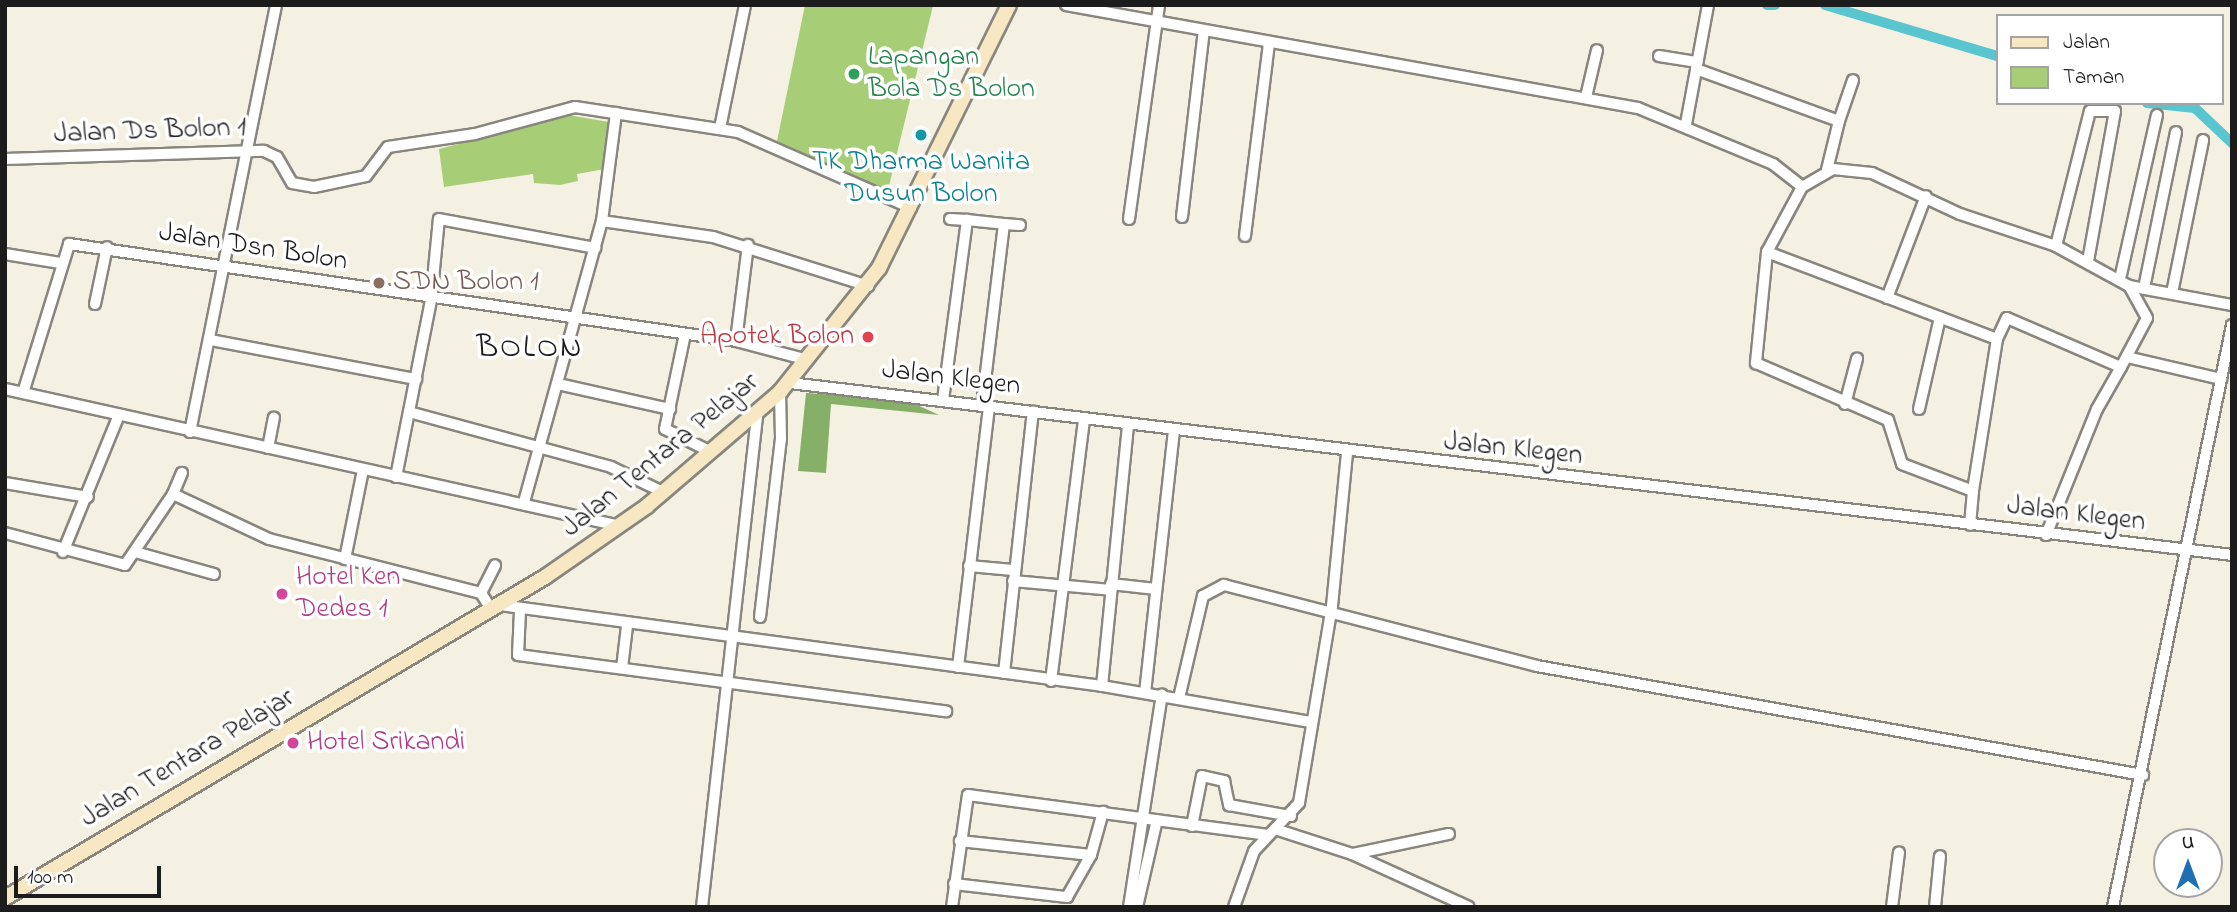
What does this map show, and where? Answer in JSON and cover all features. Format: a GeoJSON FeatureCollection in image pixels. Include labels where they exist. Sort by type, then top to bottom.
{"type":"FeatureCollection","features":[{"type":"Feature","properties":{"kind":"main road","name":"Jalan Tentara Pelajar"},"geometry":{"type":"LineString","coordinates":[[5,898],[496,607],[621,526],[757,413],[785,387],[868,286],[911,208],[1009,5]]}},
{"type":"Feature","properties":{"kind":"street"},"geometry":{"type":"LineString","coordinates":[[190,432],[228,267],[276,5]]}},
{"type":"Feature","properties":{"kind":"street"},"geometry":{"type":"LineString","coordinates":[[720,128],[745,5]]}},
{"type":"Feature","properties":{"kind":"street"},"geometry":{"type":"LineString","coordinates":[[1066,5],[1586,97],[1686,124],[1773,164],[1802,187]]}},
{"type":"Feature","properties":{"kind":"street"},"geometry":{"type":"LineString","coordinates":[[1129,219],[1153,21],[1159,5]]}},
{"type":"Feature","properties":{"kind":"street"},"geometry":{"type":"LineString","coordinates":[[1686,124],[1708,5]]}},
{"type":"Feature","properties":{"kind":"street"},"geometry":{"type":"LineString","coordinates":[[1182,217],[1204,30]]}},
{"type":"Feature","properties":{"kind":"street"},"geometry":{"type":"LineString","coordinates":[[1245,236],[1269,43]]}},
{"type":"Feature","properties":{"kind":"street"},"geometry":{"type":"LineString","coordinates":[[1586,97],[1597,50]]}},
{"type":"Feature","properties":{"kind":"street"},"geometry":{"type":"LineString","coordinates":[[1659,55],[1697,65],[1839,121]]}},
{"type":"Feature","properties":{"kind":"street"},"geometry":{"type":"LineString","coordinates":[[1827,170],[1853,80]]}},
{"type":"Feature","properties":{"kind":"street","name":"Jalan Ds Bolon 1"},"geometry":{"type":"LineString","coordinates":[[5,159],[271,152],[292,183],[314,187],[366,176],[388,147],[475,134],[566,107],[720,128],[755,137],[911,208]]}},
{"type":"Feature","properties":{"kind":"street"},"geometry":{"type":"LineString","coordinates":[[2056,246],[2090,111],[2115,111],[2088,261]]}},
{"type":"Feature","properties":{"kind":"street"},"geometry":{"type":"LineString","coordinates":[[524,502],[602,221],[616,113]]}},
{"type":"Feature","properties":{"kind":"street"},"geometry":{"type":"LineString","coordinates":[[2120,279],[2157,115]]}},
{"type":"Feature","properties":{"kind":"street"},"geometry":{"type":"LineString","coordinates":[[2144,288],[2176,132]]}},
{"type":"Feature","properties":{"kind":"street"},"geometry":{"type":"LineString","coordinates":[[2172,293],[2203,140]]}},
{"type":"Feature","properties":{"kind":"street"},"geometry":{"type":"LineString","coordinates":[[1973,491],[1905,467],[1888,421],[1756,363],[1767,252],[1802,187],[1827,170],[1856,169],[1926,196],[1960,214],[2056,246],[2130,286],[2147,315],[2127,357],[2097,408],[2046,535]]}},
{"type":"Feature","properties":{"kind":"street"},"geometry":{"type":"LineString","coordinates":[[1887,298],[1926,196]]}},
{"type":"Feature","properties":{"kind":"street"},"geometry":{"type":"LineString","coordinates":[[396,477],[431,300],[439,219],[595,248]]}},
{"type":"Feature","properties":{"kind":"street"},"geometry":{"type":"LineString","coordinates":[[950,219],[1020,225]]}},
{"type":"Feature","properties":{"kind":"street"},"geometry":{"type":"LineString","coordinates":[[943,400],[967,220]]}},
{"type":"Feature","properties":{"kind":"street"},"geometry":{"type":"LineString","coordinates":[[602,221],[748,245],[868,286]]}},
{"type":"Feature","properties":{"kind":"street"},"geometry":{"type":"LineString","coordinates":[[958,667],[1004,224]]}},
{"type":"Feature","properties":{"kind":"street"},"geometry":{"type":"LineString","coordinates":[[736,341],[748,245]]}},
{"type":"Feature","properties":{"kind":"street","name":"Jalan Dsn Bolon"},"geometry":{"type":"LineString","coordinates":[[60,263],[64,247],[107,247],[431,300],[736,341],[808,360]]}},
{"type":"Feature","properties":{"kind":"street"},"geometry":{"type":"LineString","coordinates":[[95,304],[107,247]]}},
{"type":"Feature","properties":{"kind":"street"},"geometry":{"type":"LineString","coordinates":[[1767,252],[1997,339]]}},
{"type":"Feature","properties":{"kind":"street"},"geometry":{"type":"LineString","coordinates":[[5,254],[60,263],[23,393]]}},
{"type":"Feature","properties":{"kind":"street"},"geometry":{"type":"LineString","coordinates":[[2130,286],[2232,305]]}},
{"type":"Feature","properties":{"kind":"street"},"geometry":{"type":"LineString","coordinates":[[1919,408],[1940,317]]}},
{"type":"Feature","properties":{"kind":"street"},"geometry":{"type":"LineString","coordinates":[[1970,525],[1997,339],[2007,318],[2121,368]]}},
{"type":"Feature","properties":{"kind":"street"},"geometry":{"type":"LineString","coordinates":[[2113,907],[2143,775],[2232,325]]}},
{"type":"Feature","properties":{"kind":"street"},"geometry":{"type":"LineString","coordinates":[[685,334],[667,433],[711,452]]}},
{"type":"Feature","properties":{"kind":"street"},"geometry":{"type":"LineString","coordinates":[[211,340],[416,379]]}},
{"type":"Feature","properties":{"kind":"street"},"geometry":{"type":"LineString","coordinates":[[2127,357],[2221,379]]}},
{"type":"Feature","properties":{"kind":"street"},"geometry":{"type":"LineString","coordinates":[[1845,404],[1857,359]]}},
{"type":"Feature","properties":{"kind":"street"},"geometry":{"type":"LineString","coordinates":[[558,384],[670,408]]}},
{"type":"Feature","properties":{"kind":"street"},"geometry":{"type":"LineString","coordinates":[[760,617],[785,387]]}},
{"type":"Feature","properties":{"kind":"street","name":"Jalan Klegen"},"geometry":{"type":"LineString","coordinates":[[785,387],[943,400],[1347,454],[2232,555]]}},
{"type":"Feature","properties":{"kind":"street"},"geometry":{"type":"LineString","coordinates":[[5,389],[363,470],[524,502],[621,526]]}},
{"type":"Feature","properties":{"kind":"street"},"geometry":{"type":"LineString","coordinates":[[409,412],[611,467],[663,492]]}},
{"type":"Feature","properties":{"kind":"street"},"geometry":{"type":"LineString","coordinates":[[1004,673],[1033,412]]}},
{"type":"Feature","properties":{"kind":"street"},"geometry":{"type":"LineString","coordinates":[[702,907],[757,413]]}},
{"type":"Feature","properties":{"kind":"street"},"geometry":{"type":"LineString","coordinates":[[64,552],[119,415]]}},
{"type":"Feature","properties":{"kind":"street"},"geometry":{"type":"LineString","coordinates":[[268,448],[274,418]]}},
{"type":"Feature","properties":{"kind":"street"},"geometry":{"type":"LineString","coordinates":[[1051,681],[1084,419]]}},
{"type":"Feature","properties":{"kind":"street"},"geometry":{"type":"LineString","coordinates":[[1102,686],[1128,425]]}},
{"type":"Feature","properties":{"kind":"street"},"geometry":{"type":"LineString","coordinates":[[1145,693],[1174,431]]}},
{"type":"Feature","properties":{"kind":"street"},"geometry":{"type":"LineString","coordinates":[[1234,907],[1249,859],[1291,816],[1329,611],[1347,454]]}},
{"type":"Feature","properties":{"kind":"street"},"geometry":{"type":"LineString","coordinates":[[345,559],[363,470]]}},
{"type":"Feature","properties":{"kind":"street"},"geometry":{"type":"LineString","coordinates":[[5,533],[64,552],[125,565],[173,494],[182,473]]}},
{"type":"Feature","properties":{"kind":"street"},"geometry":{"type":"LineString","coordinates":[[5,483],[88,497]]}},
{"type":"Feature","properties":{"kind":"street"},"geometry":{"type":"LineString","coordinates":[[173,494],[249,533],[481,593],[496,607],[1102,686],[1310,722]]}},
{"type":"Feature","properties":{"kind":"street"},"geometry":{"type":"LineString","coordinates":[[135,552],[214,574]]}},
{"type":"Feature","properties":{"kind":"street"},"geometry":{"type":"LineString","coordinates":[[481,593],[495,565]]}},
{"type":"Feature","properties":{"kind":"street"},"geometry":{"type":"LineString","coordinates":[[969,566],[1061,587],[1156,589]]}},
{"type":"Feature","properties":{"kind":"street"},"geometry":{"type":"LineString","coordinates":[[1179,698],[1203,596],[1212,588],[1252,589],[1537,666],[2143,775]]}},
{"type":"Feature","properties":{"kind":"street"},"geometry":{"type":"LineString","coordinates":[[520,611],[516,654],[946,711]]}},
{"type":"Feature","properties":{"kind":"street"},"geometry":{"type":"LineString","coordinates":[[622,668],[627,626]]}},
{"type":"Feature","properties":{"kind":"street"},"geometry":{"type":"LineString","coordinates":[[1137,907],[1152,820],[1162,695]]}},
{"type":"Feature","properties":{"kind":"street"},"geometry":{"type":"LineString","coordinates":[[1192,826],[1202,776],[1224,781],[1229,805],[1291,816]]}},
{"type":"Feature","properties":{"kind":"street"},"geometry":{"type":"LineString","coordinates":[[952,907],[968,795],[1103,811],[1192,826],[1273,833],[1352,854],[1469,907]]}},
{"type":"Feature","properties":{"kind":"street"},"geometry":{"type":"LineString","coordinates":[[954,884],[1065,902],[1091,855],[1103,811]]}},
{"type":"Feature","properties":{"kind":"street"},"geometry":{"type":"LineString","coordinates":[[1352,854],[1449,834]]}},
{"type":"Feature","properties":{"kind":"street"},"geometry":{"type":"LineString","coordinates":[[1129,907],[1149,835]]}},
{"type":"Feature","properties":{"kind":"street"},"geometry":{"type":"LineString","coordinates":[[960,841],[1091,855]]}},
{"type":"Feature","properties":{"kind":"street"},"geometry":{"type":"LineString","coordinates":[[1892,907],[1899,852]]}},
{"type":"Feature","properties":{"kind":"street"},"geometry":{"type":"LineString","coordinates":[[1935,907],[1940,856]]}},
{"type":"Feature","properties":{"kind":"green space","name":"Lapangan Bola Ds Bolon"},"geometry":{"type":"Polygon","coordinates":[[[805,5],[933,6],[888,190],[777,141],[805,5]]]}},
{"type":"Feature","properties":{"kind":"green space"},"geometry":{"type":"Polygon","coordinates":[[[568,115],[609,122],[605,169],[577,174],[578,181],[560,185],[534,183],[533,174],[444,187],[439,149],[568,115]]]}},
{"type":"Feature","properties":{"kind":"green space"},"geometry":{"type":"Polygon","coordinates":[[[806,393],[904,399],[939,415],[831,404],[826,473],[798,471],[806,393]]]}},
{"type":"Feature","properties":{"kind":"waterway"},"geometry":{"type":"LineString","coordinates":[[1767,5],[1775,5]]}},
{"type":"Feature","properties":{"kind":"waterway"},"geometry":{"type":"LineString","coordinates":[[1825,5],[1996,56]]}},
{"type":"Feature","properties":{"kind":"waterway"},"geometry":{"type":"LineString","coordinates":[[2166,105],[2195,108],[2232,143]]}},
{"type":"Feature","properties":{"kind":"place","name":"Lapangan Bola Ds Bolon"},"geometry":{"type":"Point","coordinates":[854,74]}},
{"type":"Feature","properties":{"kind":"place","name":"TK Dharma Wanita Dusun Bolon"},"geometry":{"type":"Point","coordinates":[921,135]}},
{"type":"Feature","properties":{"kind":"place","name":"SDN Bolon 1"},"geometry":{"type":"Point","coordinates":[379,283]}},
{"type":"Feature","properties":{"kind":"place","name":"Apotek Bolon"},"geometry":{"type":"Point","coordinates":[868,337]}},
{"type":"Feature","properties":{"kind":"place","name":"Hotel Ken Dedes 1"},"geometry":{"type":"Point","coordinates":[282,594]}},
{"type":"Feature","properties":{"kind":"place","name":"Hotel Srikandi"},"geometry":{"type":"Point","coordinates":[293,743]}},
{"type":"Feature","properties":{"kind":"district","name":"BOLON"},"geometry":{"type":"Point","coordinates":[530,349]}}]}
